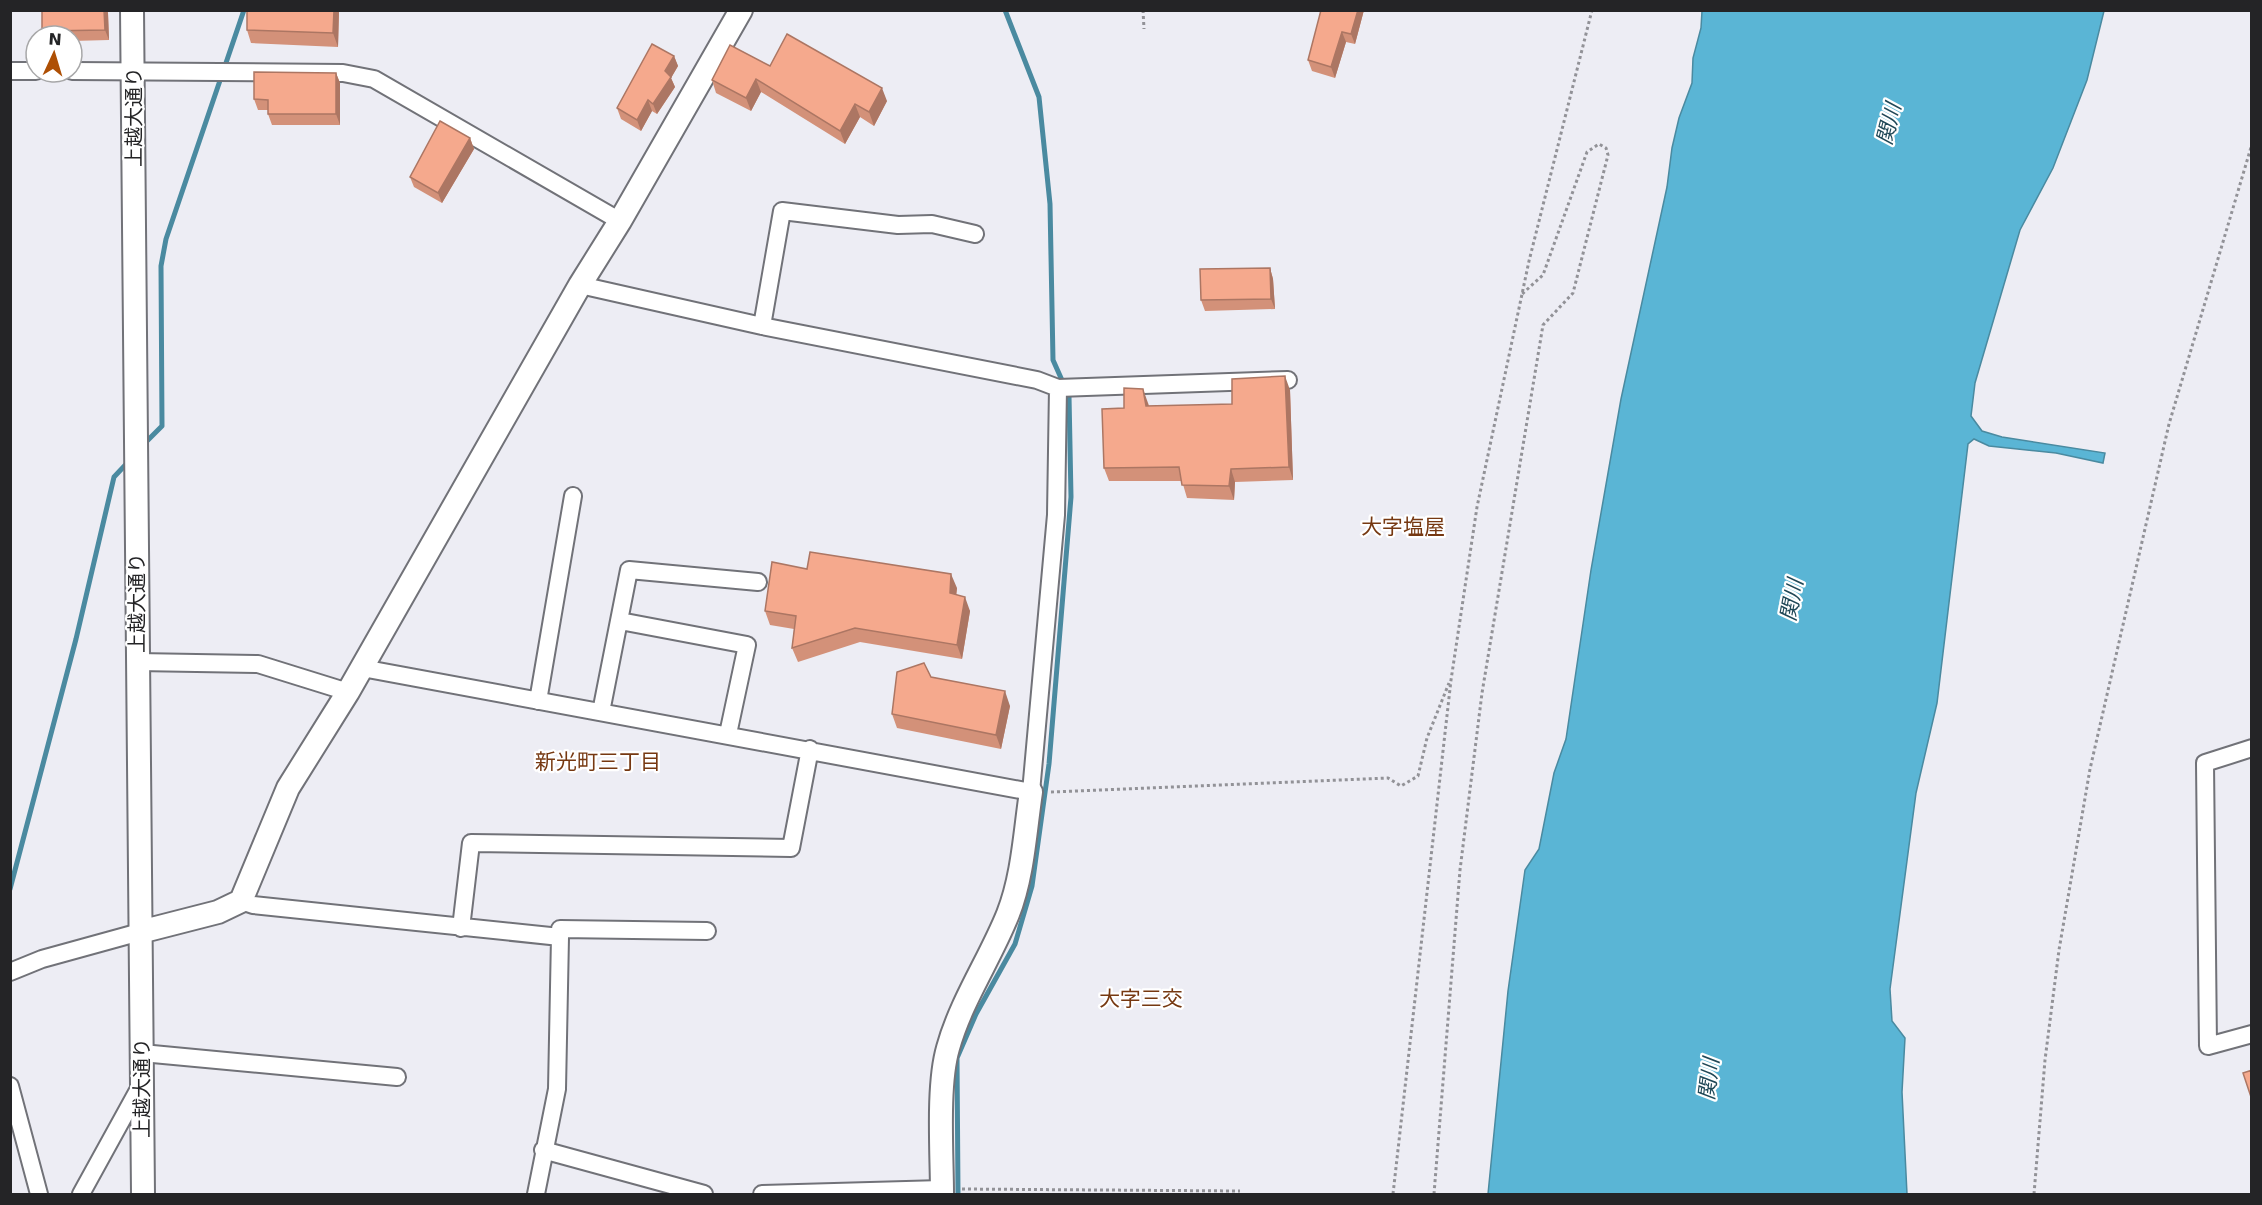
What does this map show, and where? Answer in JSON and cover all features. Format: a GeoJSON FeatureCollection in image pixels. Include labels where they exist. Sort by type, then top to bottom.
{"type":"FeatureCollection","features":[{"type":"Feature","properties":{"kind":"street","name":"上越大通り"},"geometry":{"type":"LineString","coordinates":[[132,10],[143,1194]]}},
{"type":"Feature","properties":{"kind":"street"},"geometry":{"type":"LineString","coordinates":[[10,972],[42,959],[218,912],[241,901],[288,788],[362,668],[579,285],[620,221],[741,10]]}},
{"type":"Feature","properties":{"kind":"street"},"geometry":{"type":"LineString","coordinates":[[84,70],[343,73],[374,79],[620,221]]}},
{"type":"Feature","properties":{"kind":"street"},"geometry":{"type":"LineString","coordinates":[[762,326],[782,211],[898,225],[932,224],[975,234]]}},
{"type":"Feature","properties":{"kind":"street"},"geometry":{"type":"LineString","coordinates":[[579,285],[762,326],[1037,380],[1058,388],[1288,380]]}},
{"type":"Feature","properties":{"kind":"street"},"geometry":{"type":"LineString","coordinates":[[762,1194],[942,1192],[944,1074],[947,1049],[958,1019],[1009,913],[1017,884],[1031,792],[1056,515],[1058,388]]}},
{"type":"Feature","properties":{"kind":"street"},"geometry":{"type":"LineString","coordinates":[[538,700],[573,496]]}},
{"type":"Feature","properties":{"kind":"street"},"geometry":{"type":"LineString","coordinates":[[602,712],[629,570],[758,582]]}},
{"type":"Feature","properties":{"kind":"street"},"geometry":{"type":"LineString","coordinates":[[620,621],[747,645],[728,735]]}},
{"type":"Feature","properties":{"kind":"street"},"geometry":{"type":"LineString","coordinates":[[137,662],[258,664],[348,692]]}},
{"type":"Feature","properties":{"kind":"street"},"geometry":{"type":"LineString","coordinates":[[362,668],[810,749],[1031,792]]}},
{"type":"Feature","properties":{"kind":"street"},"geometry":{"type":"LineString","coordinates":[[2252,748],[2205,763],[2208,1046],[2252,1034]]}},
{"type":"Feature","properties":{"kind":"street"},"geometry":{"type":"LineString","coordinates":[[461,928],[471,843],[791,848],[810,749]]}},
{"type":"Feature","properties":{"kind":"street"},"geometry":{"type":"LineString","coordinates":[[241,901],[254,905],[560,937]]}},
{"type":"Feature","properties":{"kind":"street"},"geometry":{"type":"LineString","coordinates":[[536,1194],[557,1089],[560,929],[707,931]]}},
{"type":"Feature","properties":{"kind":"street"},"geometry":{"type":"LineString","coordinates":[[142,1053],[398,1077]]}},
{"type":"Feature","properties":{"kind":"street"},"geometry":{"type":"LineString","coordinates":[[81,1194],[141,1084]]}},
{"type":"Feature","properties":{"kind":"street"},"geometry":{"type":"LineString","coordinates":[[10,1086],[39,1194]]}},
{"type":"Feature","properties":{"kind":"street"},"geometry":{"type":"LineString","coordinates":[[543,1150],[704,1194]]}},
{"type":"Feature","properties":{"kind":"path"},"geometry":{"type":"LineString","coordinates":[[1143,10],[1144,29]]}},
{"type":"Feature","properties":{"kind":"path"},"geometry":{"type":"LineString","coordinates":[[1393,1194],[1451,680],[1477,507],[1521,295],[1592,10]]}},
{"type":"Feature","properties":{"kind":"path"},"geometry":{"type":"LineString","coordinates":[[1434,1194],[1460,870],[1482,693],[1543,325],[1573,293],[1608,155],[1606,148],[1599,144],[1587,152],[1543,275],[1521,295]]}},
{"type":"Feature","properties":{"kind":"path"},"geometry":{"type":"LineString","coordinates":[[2034,1194],[2045,1060],[2058,961],[2090,769],[2169,424],[2252,144]]}},
{"type":"Feature","properties":{"kind":"path"},"geometry":{"type":"LineString","coordinates":[[1031,792],[1388,778],[1401,786],[1418,776],[1426,738],[1451,680]]}},
{"type":"Feature","properties":{"kind":"path"},"geometry":{"type":"LineString","coordinates":[[942,1192],[1240,1191]]}},
{"type":"Feature","properties":{"kind":"water","name":"関川"},"geometry":{"type":"Polygon","coordinates":[[[1702,11],[2104,11],[2087,80],[2053,168],[2020,230],[1975,383],[1971,416],[1982,431],[2002,437],[2105,453],[2103,463],[2056,453],[1989,446],[1974,439],[1968,444],[1937,703],[1916,793],[1890,989],[1892,1021],[1905,1038],[1902,1092],[1907,1194],[1488,1194],[1508,991],[1525,870],[1539,849],[1554,773],[1566,739],[1591,570],[1621,399],[1667,187],[1672,148],[1679,118],[1692,83],[1693,58],[1701,28],[1702,11]]]}},
{"type":"Feature","properties":{"kind":"building"},"geometry":{"type":"Polygon","coordinates":[[[42,10],[104,10],[105,30],[84,30],[84,24],[42,24],[42,10]]]}},
{"type":"Feature","properties":{"kind":"building"},"geometry":{"type":"Polygon","coordinates":[[[247,10],[334,10],[333,33],[247,30],[247,10]]]}},
{"type":"Feature","properties":{"kind":"building"},"geometry":{"type":"Polygon","coordinates":[[[1321,10],[1358,10],[1351,34],[1342,32],[1331,67],[1308,60],[1321,10]]]}},
{"type":"Feature","properties":{"kind":"building"},"geometry":{"type":"Polygon","coordinates":[[[787,34],[882,88],[869,112],[855,104],[840,131],[756,79],[746,98],[712,80],[730,45],[770,66],[787,34]]]}},
{"type":"Feature","properties":{"kind":"building"},"geometry":{"type":"Polygon","coordinates":[[[652,44],[674,56],[665,71],[671,77],[653,104],[648,100],[637,120],[617,108],[652,44]]]}},
{"type":"Feature","properties":{"kind":"building"},"geometry":{"type":"Polygon","coordinates":[[[254,72],[336,73],[336,114],[268,114],[268,100],[254,99],[254,72]]]}},
{"type":"Feature","properties":{"kind":"building"},"geometry":{"type":"Polygon","coordinates":[[[440,121],[470,138],[438,193],[410,177],[440,121]]]}},
{"type":"Feature","properties":{"kind":"building"},"geometry":{"type":"Polygon","coordinates":[[[1270,268],[1271,299],[1201,300],[1200,269],[1270,268]]]}},
{"type":"Feature","properties":{"kind":"building"},"geometry":{"type":"Polygon","coordinates":[[[1285,376],[1289,467],[1231,469],[1229,486],[1182,485],[1179,467],[1104,468],[1102,409],[1124,408],[1124,388],[1143,389],[1146,406],[1232,404],[1232,379],[1285,376]]]}},
{"type":"Feature","properties":{"kind":"building"},"geometry":{"type":"Polygon","coordinates":[[[810,552],[951,574],[950,593],[965,597],[957,645],[855,628],[792,648],[796,616],[765,611],[772,562],[807,569],[810,552]]]}},
{"type":"Feature","properties":{"kind":"building"},"geometry":{"type":"Polygon","coordinates":[[[924,663],[931,677],[1005,691],[996,735],[892,714],[897,672],[924,663]]]}},
{"type":"Feature","properties":{"kind":"building"},"geometry":{"type":"Polygon","coordinates":[[[2252,1070],[2252,1100],[2243,1073],[2252,1070]]]}},
{"type":"Feature","properties":{"kind":"waterway"},"geometry":{"type":"LineString","coordinates":[[142,446],[162,426],[161,266],[166,239],[244,10]]}},
{"type":"Feature","properties":{"kind":"waterway"},"geometry":{"type":"LineString","coordinates":[[958,1194],[957,1058],[976,1014],[1015,944],[1032,886],[1049,764],[1071,497],[1069,396],[1053,360],[1050,204],[1039,97],[1005,10]]}},
{"type":"Feature","properties":{"kind":"waterway"},"geometry":{"type":"LineString","coordinates":[[10,889],[76,639],[114,477],[130,460]]}},
{"type":"Feature","properties":{"kind":"district","name":"大字塩屋"},"geometry":{"type":"Point","coordinates":[1403,527]}},
{"type":"Feature","properties":{"kind":"district","name":"新光町三丁目"},"geometry":{"type":"Point","coordinates":[598,762]}},
{"type":"Feature","properties":{"kind":"district","name":"大字三交"},"geometry":{"type":"Point","coordinates":[1141,999]}}]}
